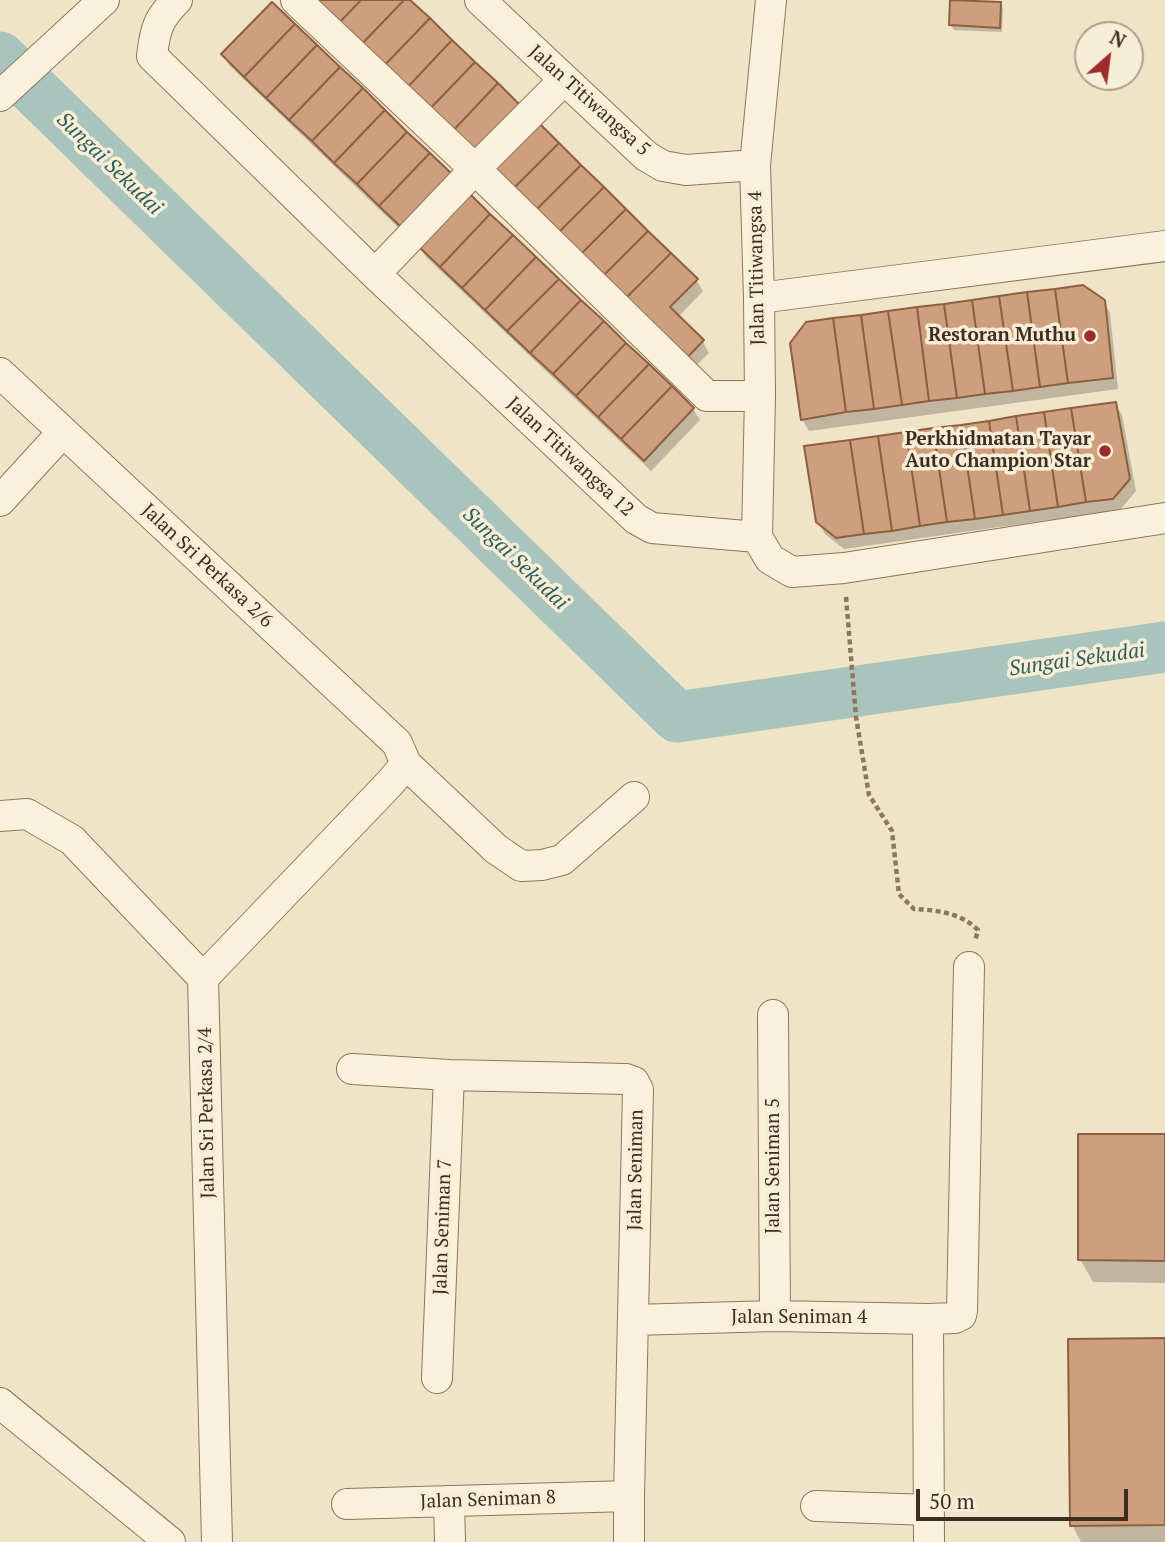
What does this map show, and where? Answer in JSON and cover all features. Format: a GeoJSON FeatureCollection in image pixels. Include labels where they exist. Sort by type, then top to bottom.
{"type":"FeatureCollection","features":[{"type":"Feature","properties":{"kind":"street"},"geometry":{"type":"LineString","coordinates":[[0,96],[104,0]]}},
{"type":"Feature","properties":{"kind":"street","name":"Jalan Titiwangsa 12"},"geometry":{"type":"LineString","coordinates":[[177,0],[163,15],[155,36],[152,56],[375,275],[636,519],[652,528],[757,537]]}},
{"type":"Feature","properties":{"kind":"street"},"geometry":{"type":"LineString","coordinates":[[296,0],[475,169],[707,396],[760,396]]}},
{"type":"Feature","properties":{"kind":"street","name":"Jalan Titiwangsa 5"},"geometry":{"type":"LineString","coordinates":[[480,0],[646,156],[663,166],[686,170],[755,165]]}},
{"type":"Feature","properties":{"kind":"street","name":"Jalan Titiwangsa 4"},"geometry":{"type":"LineString","coordinates":[[757,537],[760,396],[755,165],[771,0]]}},
{"type":"Feature","properties":{"kind":"street"},"geometry":{"type":"LineString","coordinates":[[375,275],[564,80]]}},
{"type":"Feature","properties":{"kind":"street"},"geometry":{"type":"LineString","coordinates":[[759,298],[1165,246]]}},
{"type":"Feature","properties":{"kind":"street","name":"Jalan Sri Perkasa 2/6"},"geometry":{"type":"LineString","coordinates":[[0,373],[397,743],[406,764],[496,849],[521,866],[562,860],[634,797]]}},
{"type":"Feature","properties":{"kind":"street"},"geometry":{"type":"LineString","coordinates":[[0,501],[62,433]]}},
{"type":"Feature","properties":{"kind":"street"},"geometry":{"type":"LineString","coordinates":[[757,537],[770,559],[792,572],[844,568],[1165,518]]}},
{"type":"Feature","properties":{"kind":"street"},"geometry":{"type":"LineString","coordinates":[[0,816],[27,814],[72,840],[203,978],[406,764]]}},
{"type":"Feature","properties":{"kind":"street","name":"Jalan Seniman 4"},"geometry":{"type":"LineString","coordinates":[[633,1320],[775,1316],[928,1319],[955,1318],[961,1315],[969,967]]}},
{"type":"Feature","properties":{"kind":"street","name":"Jalan Sri Perkasa 2/4"},"geometry":{"type":"LineString","coordinates":[[203,978],[217,1542]]}},
{"type":"Feature","properties":{"kind":"street","name":"Jalan Seniman 5"},"geometry":{"type":"LineString","coordinates":[[774,1015],[775,1316]]}},
{"type":"Feature","properties":{"kind":"street","name":"Jalan Seniman"},"geometry":{"type":"LineString","coordinates":[[352,1069],[449,1075],[626,1079],[634,1082],[638,1090],[629,1542]]}},
{"type":"Feature","properties":{"kind":"street","name":"Jalan Seniman 7"},"geometry":{"type":"LineString","coordinates":[[437,1378],[449,1075]]}},
{"type":"Feature","properties":{"kind":"street"},"geometry":{"type":"LineString","coordinates":[[928,1319],[929,1542]]}},
{"type":"Feature","properties":{"kind":"street"},"geometry":{"type":"LineString","coordinates":[[4,1415],[170,1542]]}},
{"type":"Feature","properties":{"kind":"street","name":"Jalan Seniman 8"},"geometry":{"type":"LineString","coordinates":[[347,1504],[629,1496]]}},
{"type":"Feature","properties":{"kind":"street"},"geometry":{"type":"LineString","coordinates":[[449,1501],[450,1542]]}},
{"type":"Feature","properties":{"kind":"street"},"geometry":{"type":"LineString","coordinates":[[816,1506],[929,1510]]}},
{"type":"Feature","properties":{"kind":"path"},"geometry":{"type":"LineString","coordinates":[[844,568],[856,716],[869,795],[892,831],[899,894],[914,909],[936,910],[968,920],[978,930],[969,967]]}},
{"type":"Feature","properties":{"kind":"building"},"geometry":{"type":"Polygon","coordinates":[[[317,0],[361,0],[337,25],[317,0]]]}},
{"type":"Feature","properties":{"kind":"building"},"geometry":{"type":"Polygon","coordinates":[[[361,0],[404,0],[359,47],[337,25],[361,0]]]}},
{"type":"Feature","properties":{"kind":"building"},"geometry":{"type":"Polygon","coordinates":[[[404,0],[410,0],[430,18],[382,68],[359,47],[404,0]]]}},
{"type":"Feature","properties":{"kind":"building"},"geometry":{"type":"Polygon","coordinates":[[[950,0],[1001,2],[1000,28],[949,25],[950,0]]]}},
{"type":"Feature","properties":{"kind":"building"},"geometry":{"type":"Polygon","coordinates":[[[272,2],[295,24],[244,77],[221,54],[272,2]]]}},
{"type":"Feature","properties":{"kind":"building"},"geometry":{"type":"Polygon","coordinates":[[[430,18],[452,40],[405,90],[382,68],[430,18]]]}},
{"type":"Feature","properties":{"kind":"building"},"geometry":{"type":"Polygon","coordinates":[[[295,24],[317,45],[266,98],[244,77],[295,24]]]}},
{"type":"Feature","properties":{"kind":"building"},"geometry":{"type":"Polygon","coordinates":[[[452,40],[475,62],[427,112],[405,90],[452,40]]]}},
{"type":"Feature","properties":{"kind":"building"},"geometry":{"type":"Polygon","coordinates":[[[317,45],[340,67],[289,120],[266,98],[317,45]]]}},
{"type":"Feature","properties":{"kind":"building"},"geometry":{"type":"Polygon","coordinates":[[[475,62],[498,83],[450,134],[427,112],[475,62]]]}},
{"type":"Feature","properties":{"kind":"building"},"geometry":{"type":"Polygon","coordinates":[[[340,67],[363,88],[312,141],[289,120],[340,67]]]}},
{"type":"Feature","properties":{"kind":"building"},"geometry":{"type":"Polygon","coordinates":[[[498,83],[520,105],[472,155],[450,134],[498,83]]]}},
{"type":"Feature","properties":{"kind":"building"},"geometry":{"type":"Polygon","coordinates":[[[363,88],[385,110],[334,163],[312,141],[363,88]]]}},
{"type":"Feature","properties":{"kind":"building"},"geometry":{"type":"Polygon","coordinates":[[[385,110],[407,132],[357,184],[334,163],[385,110]]]}},
{"type":"Feature","properties":{"kind":"building"},"geometry":{"type":"Polygon","coordinates":[[[537,121],[559,143],[511,191],[489,169],[537,121]]]}},
{"type":"Feature","properties":{"kind":"building"},"geometry":{"type":"Polygon","coordinates":[[[407,132],[430,153],[379,206],[357,184],[407,132]]]}},
{"type":"Feature","properties":{"kind":"building"},"geometry":{"type":"Polygon","coordinates":[[[559,143],[581,165],[533,213],[511,191],[559,143]]]}},
{"type":"Feature","properties":{"kind":"building"},"geometry":{"type":"Polygon","coordinates":[[[430,153],[453,175],[402,228],[379,206],[430,153]]]}},
{"type":"Feature","properties":{"kind":"building"},"geometry":{"type":"Polygon","coordinates":[[[581,165],[604,187],[556,235],[533,213],[581,165]]]}},
{"type":"Feature","properties":{"kind":"building"},"geometry":{"type":"Polygon","coordinates":[[[604,187],[626,209],[578,257],[556,235],[604,187]]]}},
{"type":"Feature","properties":{"kind":"building"},"geometry":{"type":"Polygon","coordinates":[[[468,192],[490,214],[440,267],[417,245],[468,192]]]}},
{"type":"Feature","properties":{"kind":"building"},"geometry":{"type":"Polygon","coordinates":[[[626,209],[648,231],[600,279],[578,257],[626,209]]]}},
{"type":"Feature","properties":{"kind":"building"},"geometry":{"type":"Polygon","coordinates":[[[490,214],[513,235],[462,288],[440,267],[490,214]]]}},
{"type":"Feature","properties":{"kind":"building"},"geometry":{"type":"Polygon","coordinates":[[[648,231],[671,253],[623,301],[600,279],[648,231]]]}},
{"type":"Feature","properties":{"kind":"building"},"geometry":{"type":"Polygon","coordinates":[[[513,235],[536,257],[485,310],[462,288],[513,235]]]}},
{"type":"Feature","properties":{"kind":"building"},"geometry":{"type":"Polygon","coordinates":[[[671,253],[698,279],[670,307],[704,340],[684,361],[623,301],[671,253]]]}},
{"type":"Feature","properties":{"kind":"building"},"geometry":{"type":"Polygon","coordinates":[[[536,257],[559,279],[507,331],[485,310],[536,257]]]}},
{"type":"Feature","properties":{"kind":"building"},"geometry":{"type":"Polygon","coordinates":[[[559,279],[581,300],[530,353],[507,331],[559,279]]]}},
{"type":"Feature","properties":{"kind":"building"},"geometry":{"type":"Polygon","coordinates":[[[1083,285],[1105,300],[1113,378],[1068,383],[1055,289],[1083,285]]]}},
{"type":"Feature","properties":{"kind":"building"},"geometry":{"type":"Polygon","coordinates":[[[1055,289],[1068,383],[1040,387],[1027,292],[1055,289]]]}},
{"type":"Feature","properties":{"kind":"building"},"geometry":{"type":"Polygon","coordinates":[[[1027,292],[1040,387],[1013,391],[999,296],[1027,292]]]}},
{"type":"Feature","properties":{"kind":"building"},"geometry":{"type":"Polygon","coordinates":[[[999,296],[1013,391],[985,394],[972,300],[999,296]]]}},
{"type":"Feature","properties":{"kind":"building"},"geometry":{"type":"Polygon","coordinates":[[[581,300],[604,321],[553,374],[530,353],[581,300]]]}},
{"type":"Feature","properties":{"kind":"building"},"geometry":{"type":"Polygon","coordinates":[[[972,300],[985,394],[957,398],[944,304],[972,300]]]}},
{"type":"Feature","properties":{"kind":"building"},"geometry":{"type":"Polygon","coordinates":[[[944,304],[957,398],[929,401],[917,307],[944,304]]]}},
{"type":"Feature","properties":{"kind":"building"},"geometry":{"type":"Polygon","coordinates":[[[917,307],[929,401],[902,405],[888,311],[917,307]]]}},
{"type":"Feature","properties":{"kind":"building"},"geometry":{"type":"Polygon","coordinates":[[[888,311],[902,405],[874,409],[861,315],[888,311]]]}},
{"type":"Feature","properties":{"kind":"building"},"geometry":{"type":"Polygon","coordinates":[[[861,315],[874,409],[846,412],[833,318],[861,315]]]}},
{"type":"Feature","properties":{"kind":"building"},"geometry":{"type":"Polygon","coordinates":[[[833,318],[846,412],[801,420],[790,343],[806,322],[833,318]]]}},
{"type":"Feature","properties":{"kind":"building"},"geometry":{"type":"Polygon","coordinates":[[[604,321],[626,343],[576,396],[553,374],[604,321]]]}},
{"type":"Feature","properties":{"kind":"building"},"geometry":{"type":"Polygon","coordinates":[[[626,343],[649,364],[598,417],[576,396],[626,343]]]}},
{"type":"Feature","properties":{"kind":"building"},"geometry":{"type":"Polygon","coordinates":[[[649,364],[672,386],[621,439],[598,417],[649,364]]]}},
{"type":"Feature","properties":{"kind":"building"},"geometry":{"type":"Polygon","coordinates":[[[672,386],[694,408],[644,461],[621,439],[672,386]]]}},
{"type":"Feature","properties":{"kind":"building"},"geometry":{"type":"Polygon","coordinates":[[[1116,402],[1130,479],[1113,499],[1086,502],[1071,408],[1116,402]]]}},
{"type":"Feature","properties":{"kind":"building"},"geometry":{"type":"Polygon","coordinates":[[[1071,408],[1086,502],[1058,507],[1044,412],[1071,408]]]}},
{"type":"Feature","properties":{"kind":"building"},"geometry":{"type":"Polygon","coordinates":[[[1044,412],[1058,507],[1030,511],[1016,416],[1044,412]]]}},
{"type":"Feature","properties":{"kind":"building"},"geometry":{"type":"Polygon","coordinates":[[[1016,416],[1030,511],[1003,515],[989,421],[1016,416]]]}},
{"type":"Feature","properties":{"kind":"building"},"geometry":{"type":"Polygon","coordinates":[[[989,421],[1003,515],[975,519],[961,425],[989,421]]]}},
{"type":"Feature","properties":{"kind":"building"},"geometry":{"type":"Polygon","coordinates":[[[961,425],[975,519],[947,522],[933,428],[961,425]]]}},
{"type":"Feature","properties":{"kind":"building"},"geometry":{"type":"Polygon","coordinates":[[[933,428],[947,522],[920,526],[906,432],[933,428]]]}},
{"type":"Feature","properties":{"kind":"building"},"geometry":{"type":"Polygon","coordinates":[[[906,432],[920,526],[892,531],[878,436],[906,432]]]}},
{"type":"Feature","properties":{"kind":"building"},"geometry":{"type":"Polygon","coordinates":[[[878,436],[892,531],[864,534],[850,440],[878,436]]]}},
{"type":"Feature","properties":{"kind":"building"},"geometry":{"type":"Polygon","coordinates":[[[850,440],[864,534],[836,538],[816,522],[804,446],[850,440]]]}},
{"type":"Feature","properties":{"kind":"building"},"geometry":{"type":"Polygon","coordinates":[[[1078,1134],[1165,1134],[1165,1261],[1078,1260],[1078,1134]]]}},
{"type":"Feature","properties":{"kind":"building"},"geometry":{"type":"Polygon","coordinates":[[[1165,1338],[1165,1525],[1070,1526],[1068,1339],[1165,1338]]]}},
{"type":"Feature","properties":{"kind":"waterway","name":"Sungai Sekudai"},"geometry":{"type":"LineString","coordinates":[[0,57],[677,717],[1165,647]]}},
{"type":"Feature","properties":{"kind":"place","name":"Restoran Muthu"},"geometry":{"type":"Point","coordinates":[1090,336]}},
{"type":"Feature","properties":{"kind":"place","name":"Perkhidmatan Tayar Auto Champion Star"},"geometry":{"type":"Point","coordinates":[1105,451]}}]}
